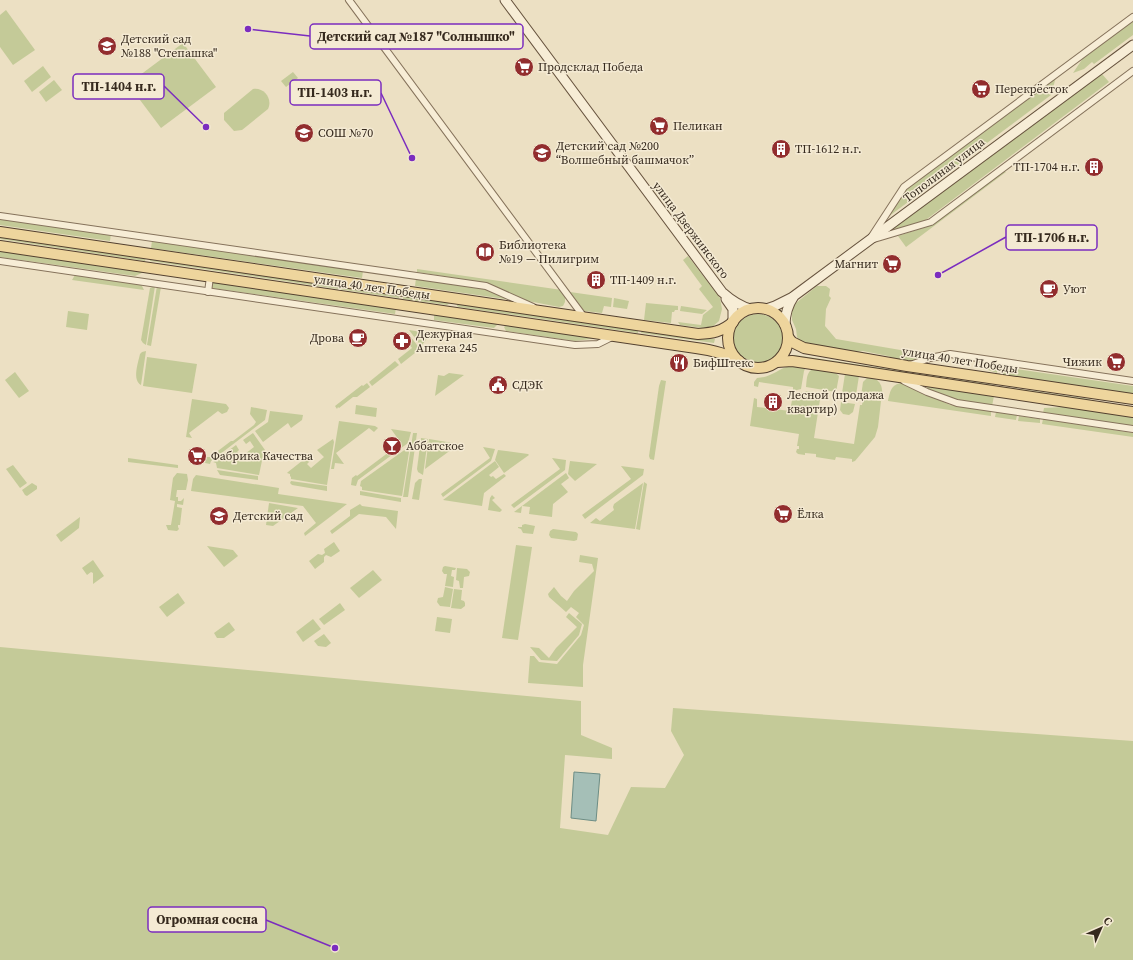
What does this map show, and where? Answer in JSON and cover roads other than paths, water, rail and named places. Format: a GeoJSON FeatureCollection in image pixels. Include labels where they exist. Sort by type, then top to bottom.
{"type":"FeatureCollection","features":[{"type":"Feature","properties":{"kind":"main road","name":"улица Дзержинского"},"geometry":{"type":"LineString","coordinates":[[505,0],[722,292],[735,302],[751,309]]}},
{"type":"Feature","properties":{"kind":"main road","name":"Тополиная улица"},"geometry":{"type":"LineString","coordinates":[[785,325],[787,310],[794,296],[1133,44]]}},
{"type":"Feature","properties":{"kind":"main road","name":"улица 40 лет Победы"},"geometry":{"type":"LineString","coordinates":[[0,232],[698,334],[717,332],[726,328],[733,322]]}},
{"type":"Feature","properties":{"kind":"main road","name":"улица 40 лет Победы"},"geometry":{"type":"LineString","coordinates":[[0,246],[708,350],[730,356],[739,361]]}},
{"type":"Feature","properties":{"kind":"main road"},"geometry":{"type":"LineString","coordinates":[[722,292],[733,310],[733,322],[728,335],[730,350],[739,361],[746,366],[758,368],[772,365],[777,362],[786,351],[788,337],[785,325],[779,316],[766,309]]}},
{"type":"Feature","properties":{"kind":"main road"},"geometry":{"type":"LineString","coordinates":[[733,322],[743,312],[751,309],[766,309],[794,296]]}},
{"type":"Feature","properties":{"kind":"main road"},"geometry":{"type":"LineString","coordinates":[[453,312],[454,298]]}},
{"type":"Feature","properties":{"kind":"main road","name":"улица 40 лет Победы"},"geometry":{"type":"LineString","coordinates":[[788,337],[792,342],[804,348],[908,366],[1133,399]]}},
{"type":"Feature","properties":{"kind":"main road"},"geometry":{"type":"LineString","coordinates":[[777,362],[792,361],[1133,412]]}},
{"type":"Feature","properties":{"kind":"main road"},"geometry":{"type":"LineString","coordinates":[[1097,407],[1099,394]]}},
{"type":"Feature","properties":{"kind":"street"},"geometry":{"type":"LineString","coordinates":[[348,0],[584,317]]}},
{"type":"Feature","properties":{"kind":"street"},"geometry":{"type":"LineString","coordinates":[[870,240],[904,187],[1133,17]]}},
{"type":"Feature","properties":{"kind":"street"},"geometry":{"type":"LineString","coordinates":[[870,240],[931,222],[1133,71]]}},
{"type":"Feature","properties":{"kind":"street"},"geometry":{"type":"LineString","coordinates":[[0,216],[486,286],[546,312]]}},
{"type":"Feature","properties":{"kind":"street"},"geometry":{"type":"LineString","coordinates":[[0,262],[575,345],[598,344],[614,336]]}},
{"type":"Feature","properties":{"kind":"street"},"geometry":{"type":"LineString","coordinates":[[208,292],[210,277]]}},
{"type":"Feature","properties":{"kind":"street"},"geometry":{"type":"LineString","coordinates":[[908,366],[930,358],[950,354],[1133,381]]}},
{"type":"Feature","properties":{"kind":"street"},"geometry":{"type":"LineString","coordinates":[[898,377],[927,392],[957,403],[1133,429]]}},
{"type":"Feature","properties":{"kind":"water"},"geometry":{"type":"Polygon","coordinates":[[[574,772],[600,774],[596,821],[571,818],[574,772]]]}},
{"type":"Feature","properties":{"kind":"place","name":"Детский сад №187 \"Солнышко\""},"geometry":{"type":"Point","coordinates":[248,29]}},
{"type":"Feature","properties":{"kind":"place","name":"Детский сад №188 \"Степашка\""},"geometry":{"type":"Point","coordinates":[107,46]}},
{"type":"Feature","properties":{"kind":"place","name":"Продсклад Победа"},"geometry":{"type":"Point","coordinates":[524,67]}},
{"type":"Feature","properties":{"kind":"place","name":"Перекрёсток"},"geometry":{"type":"Point","coordinates":[981,89]}},
{"type":"Feature","properties":{"kind":"place","name":"Пеликан"},"geometry":{"type":"Point","coordinates":[659,126]}},
{"type":"Feature","properties":{"kind":"place","name":"ТП-1404 н.г."},"geometry":{"type":"Point","coordinates":[206,127]}},
{"type":"Feature","properties":{"kind":"place","name":"СОШ №70"},"geometry":{"type":"Point","coordinates":[304,133]}},
{"type":"Feature","properties":{"kind":"place","name":"ТП-1612 н.г."},"geometry":{"type":"Point","coordinates":[781,149]}},
{"type":"Feature","properties":{"kind":"place","name":"Детский сад №200 “Волшебный башмачок”"},"geometry":{"type":"Point","coordinates":[542,153]}},
{"type":"Feature","properties":{"kind":"place","name":"ТП-1403 н.г."},"geometry":{"type":"Point","coordinates":[412,158]}},
{"type":"Feature","properties":{"kind":"place","name":"ТП-1704 н.г."},"geometry":{"type":"Point","coordinates":[1094,167]}},
{"type":"Feature","properties":{"kind":"place","name":"Библиотека №19 — Пилигрим"},"geometry":{"type":"Point","coordinates":[485,252]}},
{"type":"Feature","properties":{"kind":"place","name":"Магнит"},"geometry":{"type":"Point","coordinates":[892,264]}},
{"type":"Feature","properties":{"kind":"place","name":"ТП-1706 н.г."},"geometry":{"type":"Point","coordinates":[938,275]}},
{"type":"Feature","properties":{"kind":"place","name":"ТП-1409 н.г."},"geometry":{"type":"Point","coordinates":[596,280]}},
{"type":"Feature","properties":{"kind":"place","name":"Уют"},"geometry":{"type":"Point","coordinates":[1049,289]}},
{"type":"Feature","properties":{"kind":"place","name":"Дрова"},"geometry":{"type":"Point","coordinates":[358,338]}},
{"type":"Feature","properties":{"kind":"place","name":"Дежурная Аптека 245"},"geometry":{"type":"Point","coordinates":[402,341]}},
{"type":"Feature","properties":{"kind":"place","name":"Чижик"},"geometry":{"type":"Point","coordinates":[1116,362]}},
{"type":"Feature","properties":{"kind":"place","name":"БифШтекс"},"geometry":{"type":"Point","coordinates":[679,363]}},
{"type":"Feature","properties":{"kind":"place","name":"СДЭК"},"geometry":{"type":"Point","coordinates":[498,385]}},
{"type":"Feature","properties":{"kind":"place","name":"Лесной (продажа квартир)"},"geometry":{"type":"Point","coordinates":[773,402]}},
{"type":"Feature","properties":{"kind":"place","name":"Аббатское"},"geometry":{"type":"Point","coordinates":[392,446]}},
{"type":"Feature","properties":{"kind":"place","name":"Фабрика Качества"},"geometry":{"type":"Point","coordinates":[197,456]}},
{"type":"Feature","properties":{"kind":"place","name":"Ёлка"},"geometry":{"type":"Point","coordinates":[783,514]}},
{"type":"Feature","properties":{"kind":"place","name":"Детский сад"},"geometry":{"type":"Point","coordinates":[219,516]}},
{"type":"Feature","properties":{"kind":"place","name":"Огромная сосна"},"geometry":{"type":"Point","coordinates":[335,948]}}]}
